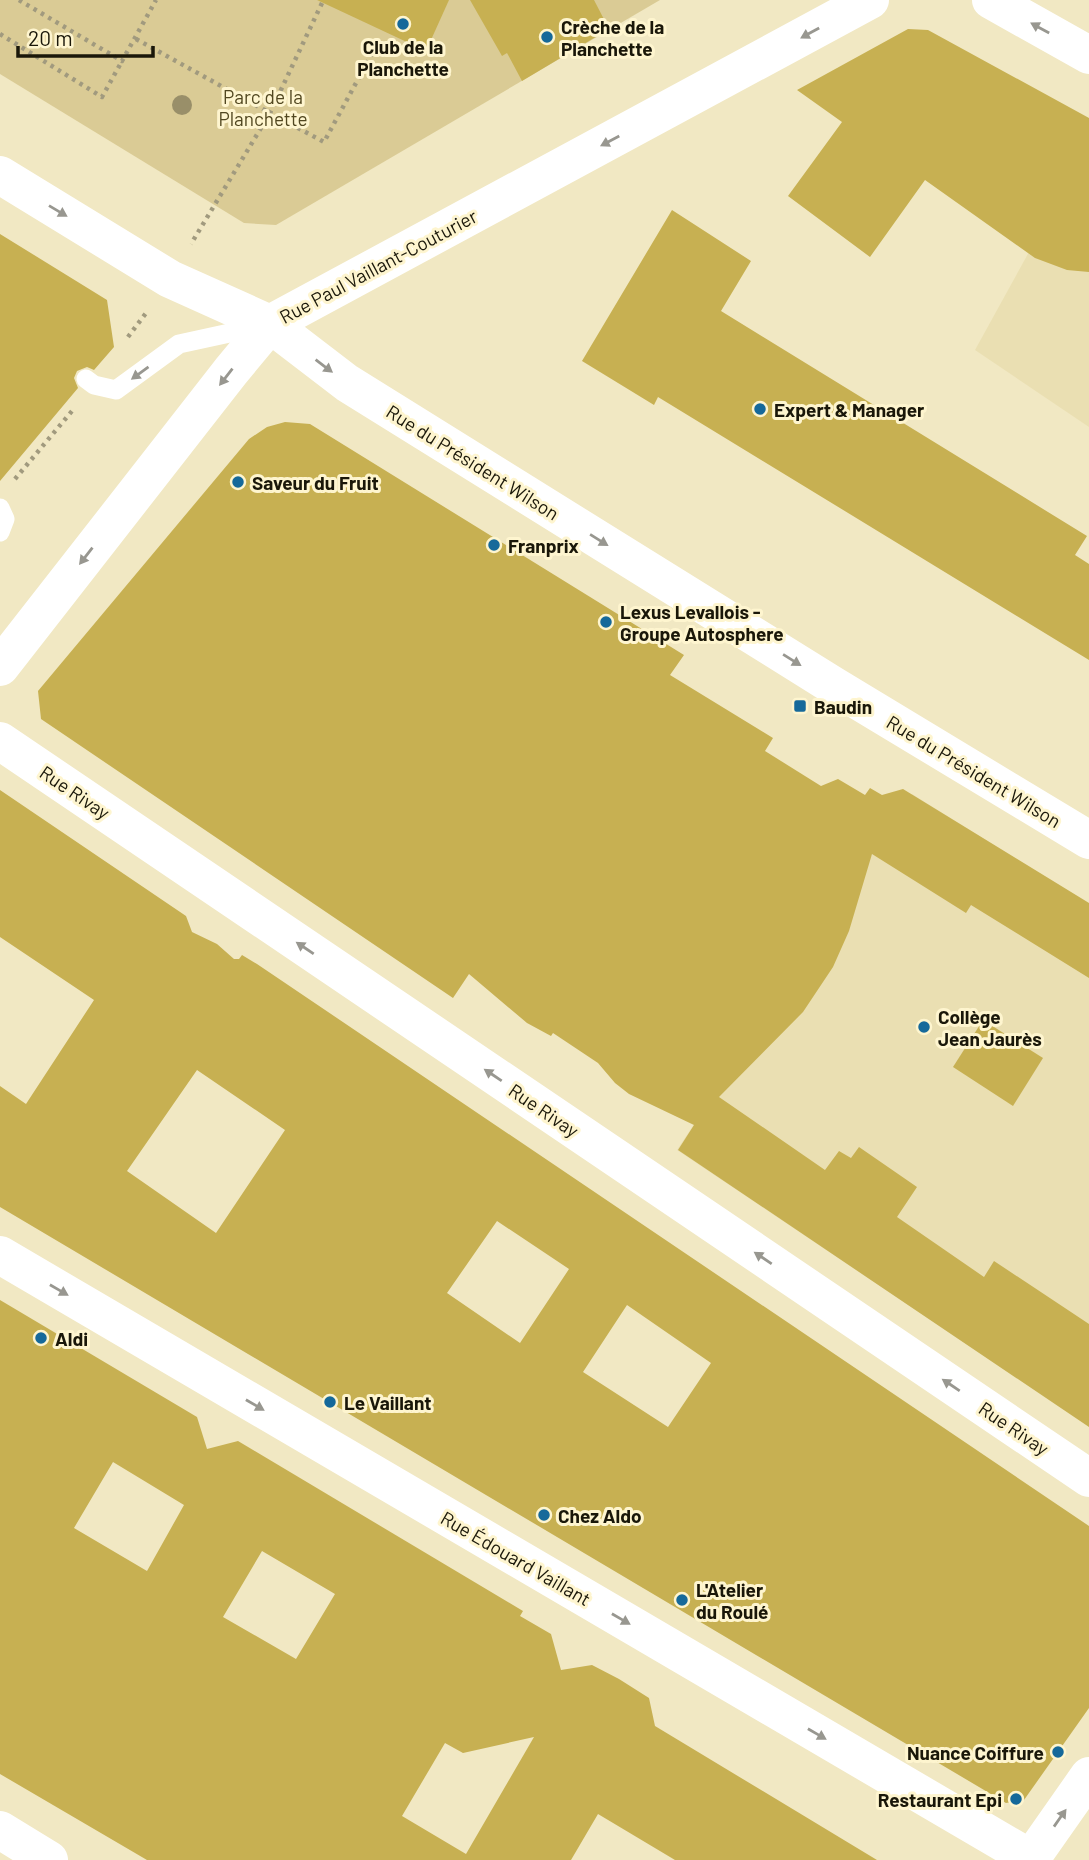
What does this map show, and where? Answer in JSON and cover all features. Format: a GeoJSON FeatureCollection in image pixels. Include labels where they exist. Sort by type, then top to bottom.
{"type":"FeatureCollection","features":[{"type":"Feature","properties":{"kind":"street","name":"Rue Paul Vaillant-Couturier"},"geometry":{"type":"LineString","coordinates":[[0,667],[270,324],[870,0]]}},
{"type":"Feature","properties":{"kind":"street"},"geometry":{"type":"LineString","coordinates":[[991,0],[1089,55]]}},
{"type":"Feature","properties":{"kind":"street","name":"Rue du Président Wilson"},"geometry":{"type":"LineString","coordinates":[[0,175],[170,279],[270,324],[359,391],[834,686],[1089,840]]}},
{"type":"Feature","properties":{"kind":"street","name":"Rue Rivay"},"geometry":{"type":"LineString","coordinates":[[0,741],[1089,1478]]}},
{"type":"Feature","properties":{"kind":"street","name":"Rue Édouard Vaillant"},"geometry":{"type":"LineString","coordinates":[[0,1255],[1031,1860]]}},
{"type":"Feature","properties":{"kind":"street"},"geometry":{"type":"LineString","coordinates":[[1031,1860],[1089,1776]]}},
{"type":"Feature","properties":{"kind":"street"},"geometry":{"type":"LineString","coordinates":[[0,1830],[49,1860]]}},
{"type":"Feature","properties":{"kind":"lane"},"geometry":{"type":"LineString","coordinates":[[86,379],[94,385],[116,390],[179,344],[270,324]]}},
{"type":"Feature","properties":{"kind":"lane"},"geometry":{"type":"LineString","coordinates":[[0,508],[5,519],[0,532]]}},
{"type":"Feature","properties":{"kind":"path"},"geometry":{"type":"LineString","coordinates":[[19,0],[121,61]]}},
{"type":"Feature","properties":{"kind":"path"},"geometry":{"type":"LineString","coordinates":[[0,34],[102,97],[156,0]]}},
{"type":"Feature","properties":{"kind":"path"},"geometry":{"type":"LineString","coordinates":[[170,279],[271,113],[322,3]]}},
{"type":"Feature","properties":{"kind":"path"},"geometry":{"type":"LineString","coordinates":[[136,39],[324,142],[375,48]]}},
{"type":"Feature","properties":{"kind":"shaded area"},"geometry":{"type":"Polygon","coordinates":[[[1089,143],[1089,427],[975,350],[1089,143]]]}},
{"type":"Feature","properties":{"kind":"shaded area","name":"Collège Jean Jaurès"},"geometry":{"type":"Polygon","coordinates":[[[912,794],[1089,904],[1089,1426],[677,1150],[912,794]]]}},
{"type":"Feature","properties":{"kind":"green space","name":"Parc de la Planchette"},"geometry":{"type":"Polygon","coordinates":[[[0,0],[660,0],[276,225],[244,223],[0,74],[0,0]]]}},
{"type":"Feature","properties":{"kind":"building","name":"Club de la Planchette"},"geometry":{"type":"Polygon","coordinates":[[[317,0],[449,0],[426,51],[317,0]]]}},
{"type":"Feature","properties":{"kind":"building","name":"Crèche de la Planchette"},"geometry":{"type":"Polygon","coordinates":[[[470,0],[594,0],[609,29],[522,81],[507,53],[502,56],[470,0]]]}},
{"type":"Feature","properties":{"kind":"building"},"geometry":{"type":"Polygon","coordinates":[[[908,29],[928,30],[1089,118],[1089,272],[1067,270],[1035,258],[925,180],[870,257],[788,196],[842,122],[797,90],[908,29]]]}},
{"type":"Feature","properties":{"kind":"building"},"geometry":{"type":"Polygon","coordinates":[[[672,210],[751,261],[721,311],[1087,536],[1075,555],[1089,564],[1089,660],[658,397],[654,405],[582,361],[672,210]]]}},
{"type":"Feature","properties":{"kind":"building"},"geometry":{"type":"Polygon","coordinates":[[[0,234],[107,300],[114,347],[94,370],[87,367],[77,371],[74,378],[78,388],[0,481],[0,234]]]}},
{"type":"Feature","properties":{"kind":"building"},"geometry":{"type":"Polygon","coordinates":[[[285,422],[310,424],[684,655],[670,675],[773,738],[765,751],[821,786],[838,779],[865,795],[870,788],[882,795],[903,789],[1089,903],[1089,978],[971,905],[966,913],[872,854],[849,931],[833,967],[803,1012],[719,1097],[825,1170],[839,1151],[851,1158],[859,1147],[917,1187],[897,1217],[984,1277],[994,1261],[1089,1324],[1089,1427],[678,1150],[694,1125],[629,1094],[615,1083],[598,1063],[553,1033],[551,1036],[527,1023],[469,974],[453,998],[41,719],[38,691],[249,439],[267,427],[285,422]]]}},
{"type":"Feature","properties":{"kind":"building"},"geometry":{"type":"Polygon","coordinates":[[[0,790],[186,916],[192,932],[217,944],[234,959],[239,959],[242,955],[257,964],[1089,1526],[1089,1708],[1024,1800],[1006,1803],[0,1207],[0,1086],[26,1104],[94,1000],[0,937],[0,790]],[[197,1070],[127,1171],[216,1233],[285,1130],[197,1070]],[[497,1221],[447,1293],[520,1343],[569,1269],[497,1221]],[[627,1305],[583,1372],[668,1427],[711,1363],[627,1305]]]}},
{"type":"Feature","properties":{"kind":"building"},"geometry":{"type":"Polygon","coordinates":[[[983,1020],[1043,1058],[1013,1106],[953,1067],[983,1020]]]}},
{"type":"Feature","properties":{"kind":"building"},"geometry":{"type":"Polygon","coordinates":[[[0,1300],[197,1417],[207,1449],[238,1441],[523,1611],[520,1616],[551,1634],[561,1670],[592,1665],[619,1679],[649,1698],[655,1726],[877,1860],[675,1860],[598,1814],[571,1860],[147,1860],[0,1774],[0,1300]],[[113,1462],[74,1528],[147,1571],[184,1505],[113,1462]],[[262,1551],[223,1617],[296,1659],[335,1594],[262,1551]],[[534,1737],[463,1753],[445,1743],[402,1816],[466,1854],[534,1737]]]}},
{"type":"Feature","properties":{"kind":"place","name":"Club de la Planchette"},"geometry":{"type":"Point","coordinates":[403,24]}},
{"type":"Feature","properties":{"kind":"place","name":"Crèche de la Planchette"},"geometry":{"type":"Point","coordinates":[547,37]}},
{"type":"Feature","properties":{"kind":"place","name":"Expert & Manager"},"geometry":{"type":"Point","coordinates":[760,409]}},
{"type":"Feature","properties":{"kind":"place","name":"Saveur du Fruit"},"geometry":{"type":"Point","coordinates":[238,482]}},
{"type":"Feature","properties":{"kind":"place","name":"Franprix"},"geometry":{"type":"Point","coordinates":[494,545]}},
{"type":"Feature","properties":{"kind":"place","name":"Lexus Levallois - Groupe Autosphere"},"geometry":{"type":"Point","coordinates":[606,622]}},
{"type":"Feature","properties":{"kind":"place","name":"Baudin"},"geometry":{"type":"Point","coordinates":[800,706]}},
{"type":"Feature","properties":{"kind":"place","name":"Collège Jean Jaurès"},"geometry":{"type":"Point","coordinates":[924,1027]}},
{"type":"Feature","properties":{"kind":"place","name":"Aldi"},"geometry":{"type":"Point","coordinates":[41,1338]}},
{"type":"Feature","properties":{"kind":"place","name":"Le Vaillant"},"geometry":{"type":"Point","coordinates":[330,1402]}},
{"type":"Feature","properties":{"kind":"place","name":"Chez Aldo"},"geometry":{"type":"Point","coordinates":[544,1515]}},
{"type":"Feature","properties":{"kind":"place","name":"L'Atelier du Roulé"},"geometry":{"type":"Point","coordinates":[682,1600]}},
{"type":"Feature","properties":{"kind":"place","name":"Nuance Coiffure"},"geometry":{"type":"Point","coordinates":[1058,1752]}},
{"type":"Feature","properties":{"kind":"place","name":"Restaurant Epi"},"geometry":{"type":"Point","coordinates":[1016,1799]}}]}
